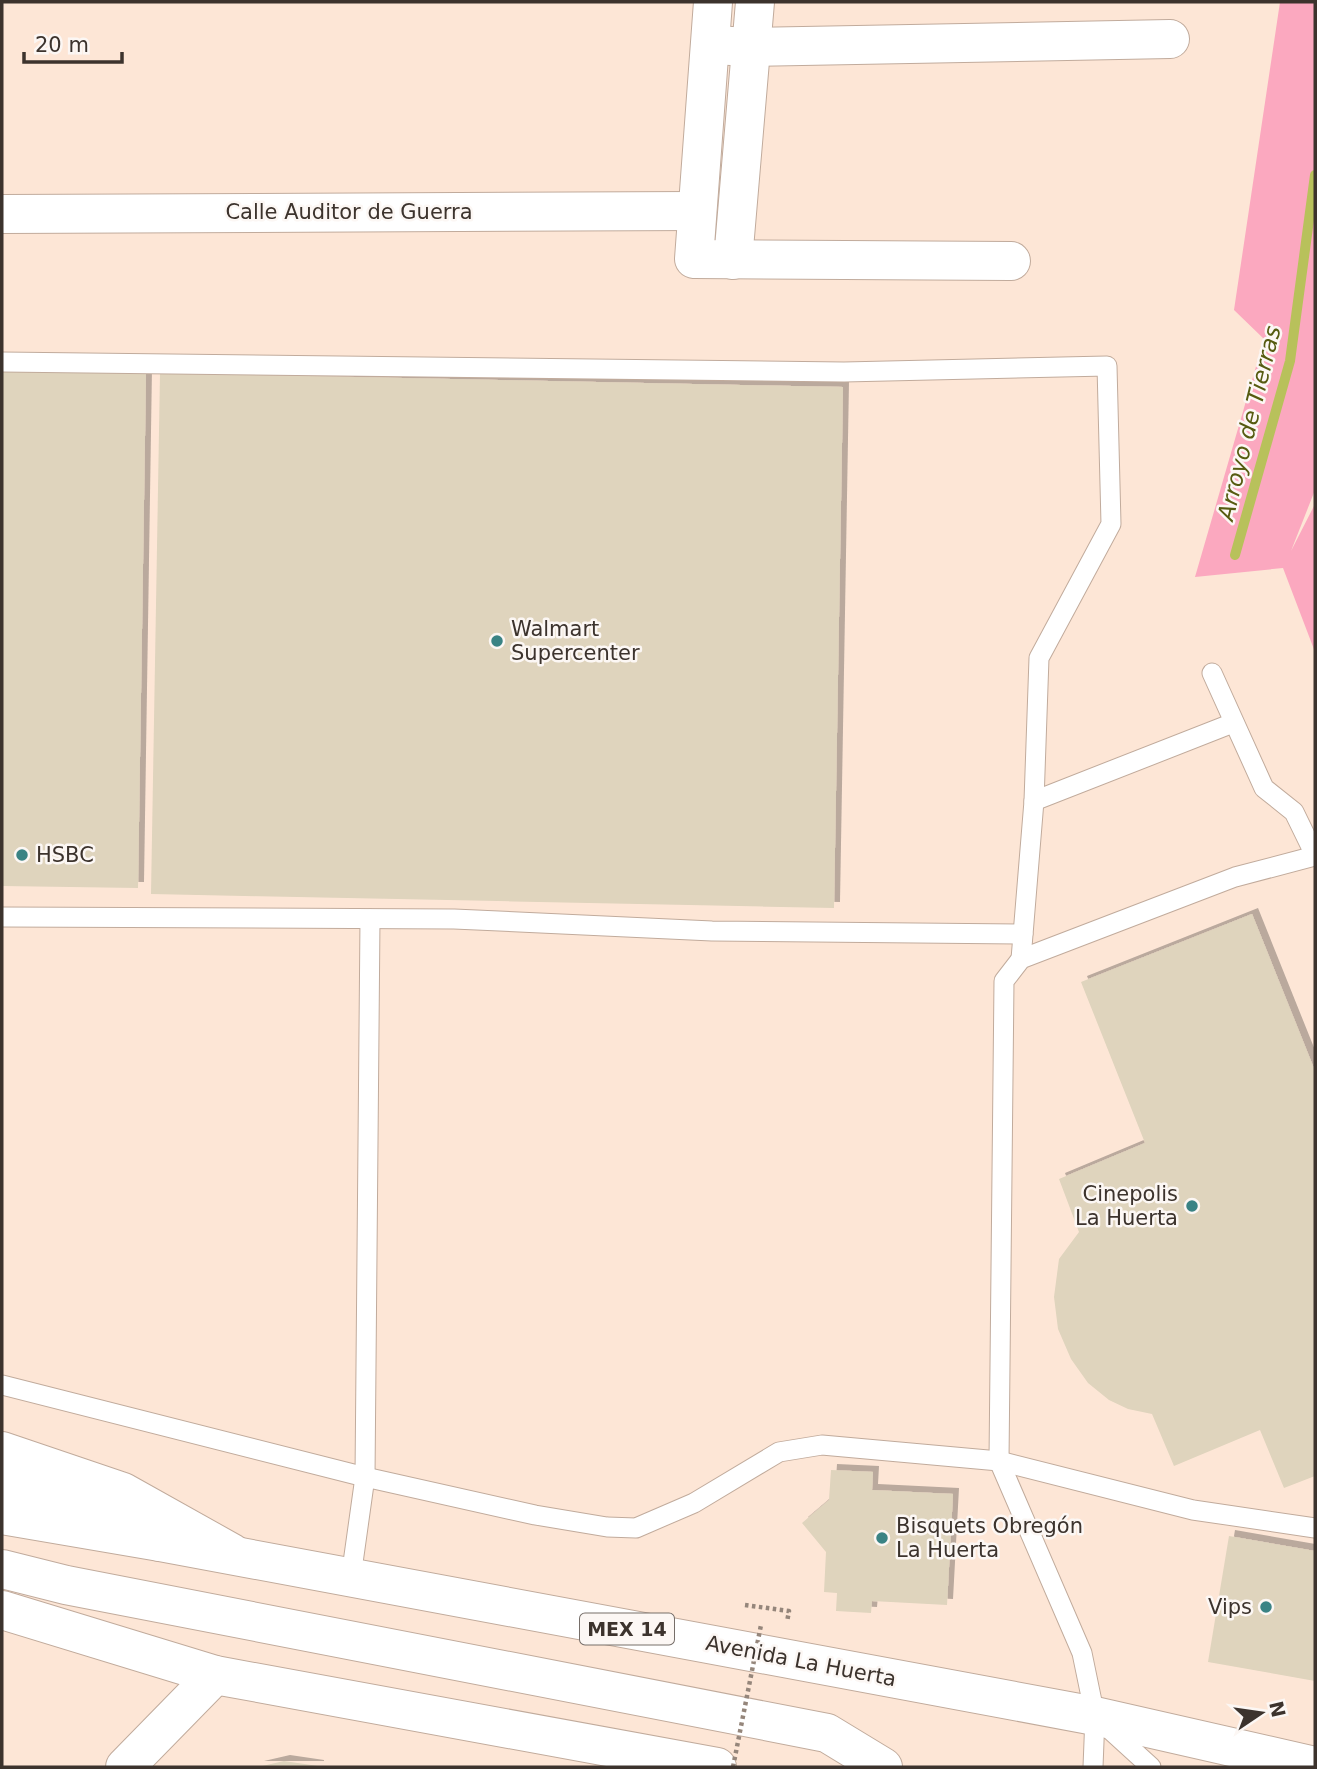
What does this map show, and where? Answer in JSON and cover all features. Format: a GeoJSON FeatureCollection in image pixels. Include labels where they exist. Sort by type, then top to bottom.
{"type":"FeatureCollection","features":[{"type":"Feature","properties":{"kind":"main road"},"geometry":{"type":"LineString","coordinates":[[713,2],[694,259],[1011,261]]}},
{"type":"Feature","properties":{"kind":"main road"},"geometry":{"type":"LineString","coordinates":[[733,260],[755,2]]}},
{"type":"Feature","properties":{"kind":"main road"},"geometry":{"type":"LineString","coordinates":[[711,45],[752,47],[1170,39]]}},
{"type":"Feature","properties":{"kind":"main road","name":"Calle Auditor de Guerra"},"geometry":{"type":"LineString","coordinates":[[2,214],[696,211]]}},
{"type":"Feature","properties":{"kind":"main road"},"geometry":{"type":"LineString","coordinates":[[2,1451],[123,1492],[240,1558]]}},
{"type":"Feature","properties":{"kind":"main road"},"geometry":{"type":"LineString","coordinates":[[2,1488],[160,1542]]}},
{"type":"Feature","properties":{"kind":"main road","name":"MEX 14"},"geometry":{"type":"LineString","coordinates":[[2,1515],[160,1542]]}},
{"type":"Feature","properties":{"kind":"main road","name":"Avenida La Huerta"},"geometry":{"type":"LineString","coordinates":[[160,1542],[1095,1716],[1315,1766]]}},
{"type":"Feature","properties":{"kind":"main road"},"geometry":{"type":"LineString","coordinates":[[2,1569],[66,1585],[827,1733],[883,1767]]}},
{"type":"Feature","properties":{"kind":"main road"},"geometry":{"type":"LineString","coordinates":[[2,1609],[215,1675],[636,1760],[717,1767]]}},
{"type":"Feature","properties":{"kind":"main road"},"geometry":{"type":"LineString","coordinates":[[125,1767],[215,1675]]}},
{"type":"Feature","properties":{"kind":"lane"},"geometry":{"type":"LineString","coordinates":[[2,362],[844,372],[1107,366],[1111,524],[1039,658],[1034,801],[1021,959]]}},
{"type":"Feature","properties":{"kind":"lane"},"geometry":{"type":"LineString","coordinates":[[1093,1767],[1095,1716],[1082,1653],[999,1461],[1004,981],[1021,959],[1235,877],[1315,856],[1294,812],[1264,788],[1212,673]]}},
{"type":"Feature","properties":{"kind":"lane"},"geometry":{"type":"LineString","coordinates":[[1034,801],[1233,723]]}},
{"type":"Feature","properties":{"kind":"lane"},"geometry":{"type":"LineString","coordinates":[[2,916],[454,919],[712,931],[1023,934]]}},
{"type":"Feature","properties":{"kind":"lane"},"geometry":{"type":"LineString","coordinates":[[351,1577],[365,1477],[370,919]]}},
{"type":"Feature","properties":{"kind":"lane"},"geometry":{"type":"LineString","coordinates":[[2,1384],[365,1477],[536,1515],[607,1527],[636,1528],[695,1503],[779,1452],[822,1445],[999,1461],[1193,1510],[1315,1528]]}},
{"type":"Feature","properties":{"kind":"lane"},"geometry":{"type":"LineString","coordinates":[[1095,1716],[1151,1767]]}},
{"type":"Feature","properties":{"kind":"path"},"geometry":{"type":"LineString","coordinates":[[745,1605],[789,1611],[785,1629]]}},
{"type":"Feature","properties":{"kind":"path"},"geometry":{"type":"LineString","coordinates":[[733,1767],[761,1625],[773,1627]]}},
{"type":"Feature","properties":{"kind":"shaded area"},"geometry":{"type":"Polygon","coordinates":[[[1280,2],[1315,2],[1315,490],[1291,551],[1315,504],[1315,652],[1283,568],[1195,577],[1264,339],[1234,310],[1280,2]]]}},
{"type":"Feature","properties":{"kind":"building"},"geometry":{"type":"Polygon","coordinates":[[[2,371],[146,373],[138,888],[2,886],[2,371]]]}},
{"type":"Feature","properties":{"kind":"building","name":"Walmart Supercenter"},"geometry":{"type":"Polygon","coordinates":[[[160,373],[843,387],[834,908],[151,894],[160,373]]]}},
{"type":"Feature","properties":{"kind":"building","name":"Cinepolis La Huerta"},"geometry":{"type":"Polygon","coordinates":[[[1252,914],[1315,1071],[1315,1476],[1284,1488],[1260,1430],[1174,1466],[1152,1414],[1128,1409],[1109,1400],[1088,1383],[1071,1359],[1058,1329],[1054,1297],[1059,1259],[1079,1232],[1059,1179],[1145,1143],[1081,982],[1252,914]]]}},
{"type":"Feature","properties":{"kind":"building","name":"Bisquets Obregón La Huerta"},"geometry":{"type":"Polygon","coordinates":[[[831,1470],[873,1472],[872,1490],[953,1494],[947,1605],[872,1601],[871,1613],[836,1611],[837,1593],[824,1592],[826,1552],[802,1523],[829,1500],[831,1470]]]}},
{"type":"Feature","properties":{"kind":"building","name":"Vips"},"geometry":{"type":"Polygon","coordinates":[[[1229,1536],[1315,1551],[1315,1681],[1208,1662],[1229,1536]]]}},
{"type":"Feature","properties":{"kind":"building"},"geometry":{"type":"Polygon","coordinates":[[[284,1761],[318,1766],[318,1767],[258,1767],[284,1761]]]}},
{"type":"Feature","properties":{"kind":"waterway","name":"Arroyo de Tierras"},"geometry":{"type":"LineString","coordinates":[[1235,555],[1290,361],[1315,175]]}},
{"type":"Feature","properties":{"kind":"place","name":"Walmart Supercenter"},"geometry":{"type":"Point","coordinates":[497,641]}},
{"type":"Feature","properties":{"kind":"place","name":"HSBC"},"geometry":{"type":"Point","coordinates":[22,855]}},
{"type":"Feature","properties":{"kind":"place","name":"Cinepolis La Huerta"},"geometry":{"type":"Point","coordinates":[1192,1206]}},
{"type":"Feature","properties":{"kind":"place","name":"Bisquets Obregón La Huerta"},"geometry":{"type":"Point","coordinates":[882,1538]}},
{"type":"Feature","properties":{"kind":"place","name":"Vips"},"geometry":{"type":"Point","coordinates":[1266,1607]}}]}
